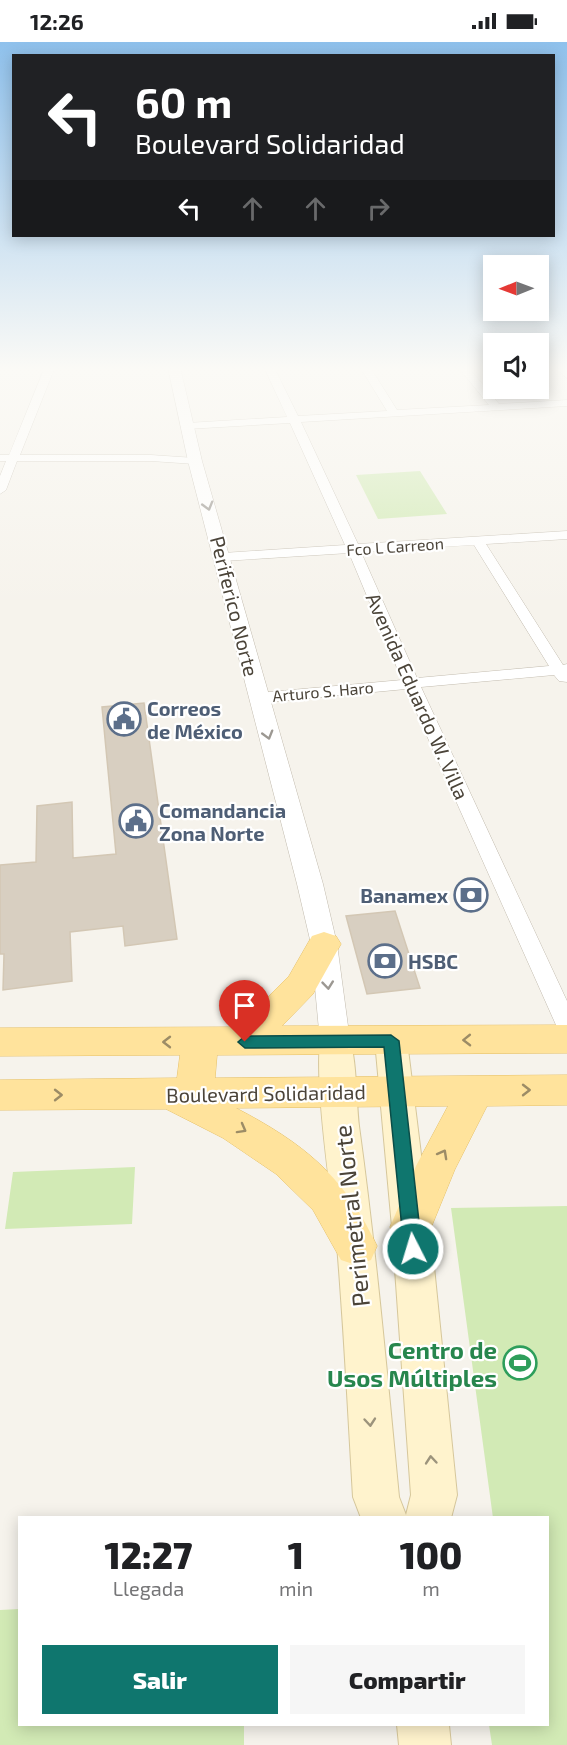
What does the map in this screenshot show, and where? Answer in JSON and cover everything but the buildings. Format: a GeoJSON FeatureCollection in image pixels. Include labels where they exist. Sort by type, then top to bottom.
{"type":"FeatureCollection","features":[{"type":"Feature","properties":{"kind":"main road"},"geometry":{"type":"LineString","coordinates":[[245,1042],[301,985],[324,944]]}},
{"type":"Feature","properties":{"kind":"main road"},"geometry":{"type":"LineString","coordinates":[[0,1042],[567,1039]]}},
{"type":"Feature","properties":{"kind":"main road","name":"Periferico Norte"},"geometry":{"type":"LineString","coordinates":[[335,1041],[338,1093]]}},
{"type":"Feature","properties":{"kind":"main road"},"geometry":{"type":"LineString","coordinates":[[391,1041],[411,1227],[434,1495],[429,1516]]}},
{"type":"Feature","properties":{"kind":"main road"},"geometry":{"type":"LineString","coordinates":[[200,1042],[182,1094],[280,1153],[323,1192],[356,1246]]}},
{"type":"Feature","properties":{"kind":"main road"},"geometry":{"type":"LineString","coordinates":[[411,1227],[436,1166],[476,1090]]}},
{"type":"Feature","properties":{"kind":"main road","name":"Boulevard Solidaridad"},"geometry":{"type":"LineString","coordinates":[[0,1095],[567,1090]]}},
{"type":"Feature","properties":{"kind":"main road","name":"Perimetral Norte"},"geometry":{"type":"LineString","coordinates":[[338,1093],[356,1246],[376,1497],[383,1516]]}},
{"type":"Feature","properties":{"kind":"main road"},"geometry":{"type":"LineString","coordinates":[[423,1726],[425,1745]]}},
{"type":"Feature","properties":{"kind":"street"},"geometry":{"type":"LineString","coordinates":[[0,490],[17,446]]}},
{"type":"Feature","properties":{"kind":"street","name":"Periferico Norte"},"geometry":{"type":"LineString","coordinates":[[192,446],[324,944],[335,1041]]}},
{"type":"Feature","properties":{"kind":"street","name":"Avenida Eduardo W. Villa"},"geometry":{"type":"LineString","coordinates":[[307,446],[411,683],[567,1025]]}},
{"type":"Feature","properties":{"kind":"street"},"geometry":{"type":"LineString","coordinates":[[0,458],[151,458],[194,455]]}},
{"type":"Feature","properties":{"kind":"street","name":"Fco L Carreon"},"geometry":{"type":"LineString","coordinates":[[223,557],[567,534]]}},
{"type":"Feature","properties":{"kind":"street"},"geometry":{"type":"LineString","coordinates":[[478,541],[564,674]]}},
{"type":"Feature","properties":{"kind":"street","name":"Arturo S. Haro"},"geometry":{"type":"LineString","coordinates":[[258,698],[411,683],[564,674]]}},
{"type":"Feature","properties":{"kind":"green space"},"geometry":{"type":"Polygon","coordinates":[[[420,471],[447,514],[378,519],[356,475],[420,471]]]}},
{"type":"Feature","properties":{"kind":"green space"},"geometry":{"type":"Polygon","coordinates":[[[135,1167],[132,1224],[5,1229],[13,1172],[135,1167]]]}},
{"type":"Feature","properties":{"kind":"green space","name":"Centro de Usos Múltiples"},"geometry":{"type":"Polygon","coordinates":[[[567,1206],[567,1745],[492,1745],[489,1726],[549,1726],[549,1516],[493,1516],[451,1208],[567,1206]]]}},
{"type":"Feature","properties":{"kind":"green space"},"geometry":{"type":"Polygon","coordinates":[[[18,1609],[18,1726],[244,1726],[244,1745],[0,1745],[0,1610],[18,1609]]]}},
{"type":"Feature","properties":{"kind":"place","name":"Correos de México"},"geometry":{"type":"Point","coordinates":[124,719]}},
{"type":"Feature","properties":{"kind":"place","name":"Comandancia Zona Norte"},"geometry":{"type":"Point","coordinates":[136,821]}},
{"type":"Feature","properties":{"kind":"place","name":"Banamex"},"geometry":{"type":"Point","coordinates":[471,895]}},
{"type":"Feature","properties":{"kind":"place","name":"HSBC"},"geometry":{"type":"Point","coordinates":[385,961]}},
{"type":"Feature","properties":{"kind":"place","name":"Centro de Usos Múltiples"},"geometry":{"type":"Point","coordinates":[520,1363]}},
{"type":"Feature","properties":{"kind":"route"},"geometry":{"type":"LineString","coordinates":[[245,1042],[391,1041],[402,1127],[413,1249]]}}]}
